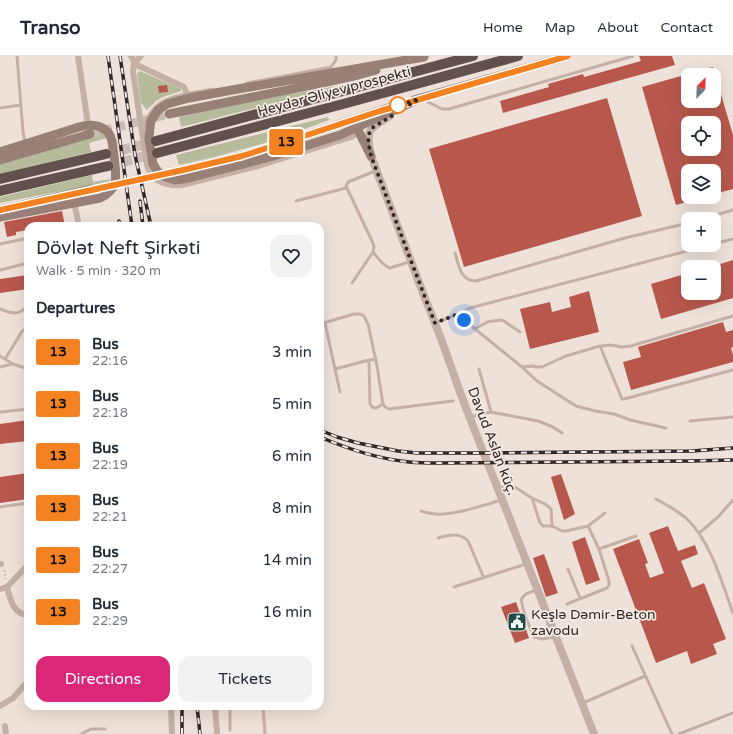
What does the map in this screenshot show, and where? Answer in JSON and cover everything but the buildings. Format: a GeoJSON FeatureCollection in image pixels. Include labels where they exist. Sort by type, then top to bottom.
{"type":"FeatureCollection","features":[{"type":"Feature","properties":{"kind":"highway","name":"Heydər Əliyev prospekti"},"geometry":{"type":"LineString","coordinates":[[156,141],[473,56]]}},
{"type":"Feature","properties":{"kind":"highway","name":"Heydər Əliyev prospekti"},"geometry":{"type":"LineString","coordinates":[[157,153],[344,104],[518,56]]}},
{"type":"Feature","properties":{"kind":"highway"},"geometry":{"type":"LineString","coordinates":[[0,179],[106,154]]}},
{"type":"Feature","properties":{"kind":"highway"},"geometry":{"type":"LineString","coordinates":[[0,191],[108,166]]}},
{"type":"Feature","properties":{"kind":"main road"},"geometry":{"type":"LineString","coordinates":[[420,99],[340,135],[270,157],[189,178],[175,180],[164,176],[154,168],[149,139],[150,127],[155,114],[161,107],[167,104],[188,96],[232,90],[426,56]]}},
{"type":"Feature","properties":{"kind":"main road"},"geometry":{"type":"LineString","coordinates":[[169,114],[350,77],[426,56]]}},
{"type":"Feature","properties":{"kind":"main road"},"geometry":{"type":"LineString","coordinates":[[183,170],[266,149],[336,125],[420,99],[568,56]]}},
{"type":"Feature","properties":{"kind":"main road"},"geometry":{"type":"LineString","coordinates":[[336,125],[351,123],[357,128],[371,156]]}},
{"type":"Feature","properties":{"kind":"main road"},"geometry":{"type":"LineString","coordinates":[[0,152],[88,125],[93,125],[101,127],[109,134],[112,141],[116,174],[116,180],[111,191],[94,200],[74,202],[0,217]]}},
{"type":"Feature","properties":{"kind":"main road"},"geometry":{"type":"LineString","coordinates":[[0,160],[90,134]]}},
{"type":"Feature","properties":{"kind":"main road"},"geometry":{"type":"LineString","coordinates":[[0,210],[92,190]]}},
{"type":"Feature","properties":{"kind":"street"},"geometry":{"type":"LineString","coordinates":[[78,56],[88,125]]}},
{"type":"Feature","properties":{"kind":"street"},"geometry":{"type":"LineString","coordinates":[[131,56],[134,64],[133,75],[147,165],[153,176],[165,184],[182,185],[258,166],[351,137],[355,135],[357,128]]}},
{"type":"Feature","properties":{"kind":"street"},"geometry":{"type":"LineString","coordinates":[[134,64],[141,56]]}},
{"type":"Feature","properties":{"kind":"street"},"geometry":{"type":"LineString","coordinates":[[134,64],[182,86],[186,89],[188,96]]}},
{"type":"Feature","properties":{"kind":"street","name":"Davud Aslan küç."},"geometry":{"type":"LineString","coordinates":[[420,99],[370,130],[368,137],[371,156],[485,458],[594,734]]}},
{"type":"Feature","properties":{"kind":"street"},"geometry":{"type":"LineString","coordinates":[[74,202],[78,222]]}},
{"type":"Feature","properties":{"kind":"street"},"geometry":{"type":"LineString","coordinates":[[0,589],[8,587],[24,569]]}},
{"type":"Feature","properties":{"kind":"street"},"geometry":{"type":"LineString","coordinates":[[8,587],[14,608],[24,614]]}},
{"type":"Feature","properties":{"kind":"street"},"geometry":{"type":"LineString","coordinates":[[0,706],[13,698],[24,686]]}},
{"type":"Feature","properties":{"kind":"street"},"geometry":{"type":"LineString","coordinates":[[171,710],[172,734]]}},
{"type":"Feature","properties":{"kind":"street"},"geometry":{"type":"LineString","coordinates":[[215,710],[217,734]]}},
{"type":"Feature","properties":{"kind":"street"},"geometry":{"type":"LineString","coordinates":[[5,726],[6,734]]}},
{"type":"Feature","properties":{"kind":"lane"},"geometry":{"type":"LineString","coordinates":[[17,56],[24,138],[26,144]]}},
{"type":"Feature","properties":{"kind":"lane"},"geometry":{"type":"LineString","coordinates":[[243,84],[331,67],[336,60],[336,56]]}},
{"type":"Feature","properties":{"kind":"lane"},"geometry":{"type":"LineString","coordinates":[[420,99],[442,109],[449,109],[633,56]]}},
{"type":"Feature","properties":{"kind":"lane"},"geometry":{"type":"LineString","coordinates":[[143,136],[146,118],[155,107],[164,100],[220,88]]}},
{"type":"Feature","properties":{"kind":"lane"},"geometry":{"type":"LineString","coordinates":[[0,108],[21,105]]}},
{"type":"Feature","properties":{"kind":"lane"},"geometry":{"type":"LineString","coordinates":[[352,283],[373,252],[374,246],[346,186],[348,182],[377,171]]}},
{"type":"Feature","properties":{"kind":"lane"},"geometry":{"type":"LineString","coordinates":[[296,200],[346,188]]}},
{"type":"Feature","properties":{"kind":"lane"},"geometry":{"type":"LineString","coordinates":[[721,213],[733,210]]}},
{"type":"Feature","properties":{"kind":"lane"},"geometry":{"type":"LineString","coordinates":[[455,253],[462,274],[466,279],[476,281],[625,238],[681,225]]}},
{"type":"Feature","properties":{"kind":"lane"},"geometry":{"type":"LineString","coordinates":[[0,244],[24,239]]}},
{"type":"Feature","properties":{"kind":"lane"},"geometry":{"type":"LineString","coordinates":[[721,242],[733,239]]}},
{"type":"Feature","properties":{"kind":"lane"},"geometry":{"type":"LineString","coordinates":[[373,252],[388,268],[411,262]]}},
{"type":"Feature","properties":{"kind":"lane"},"geometry":{"type":"LineString","coordinates":[[435,323],[470,308],[683,252]]}},
{"type":"Feature","properties":{"kind":"lane"},"geometry":{"type":"LineString","coordinates":[[0,270],[24,264]]}},
{"type":"Feature","properties":{"kind":"lane"},"geometry":{"type":"LineString","coordinates":[[0,309],[11,313],[22,312],[24,309]]}},
{"type":"Feature","properties":{"kind":"lane"},"geometry":{"type":"LineString","coordinates":[[340,392],[325,323],[354,314],[360,314],[364,316],[368,324],[376,359],[383,404],[385,407],[389,409],[453,401]]}},
{"type":"Feature","properties":{"kind":"lane"},"geometry":{"type":"LineString","coordinates":[[458,314],[540,383],[576,406],[614,414],[630,420],[666,428]]}},
{"type":"Feature","properties":{"kind":"lane"},"geometry":{"type":"LineString","coordinates":[[522,367],[542,367],[566,356],[600,346],[631,346],[733,316]]}},
{"type":"Feature","properties":{"kind":"lane"},"geometry":{"type":"LineString","coordinates":[[475,329],[487,322],[500,320],[504,321],[520,332]]}},
{"type":"Feature","properties":{"kind":"lane"},"geometry":{"type":"LineString","coordinates":[[5,358],[23,330]]}},
{"type":"Feature","properties":{"kind":"lane"},"geometry":{"type":"LineString","coordinates":[[600,346],[622,398],[624,399],[733,370]]}},
{"type":"Feature","properties":{"kind":"lane"},"geometry":{"type":"LineString","coordinates":[[0,356],[13,364],[24,368]]}},
{"type":"Feature","properties":{"kind":"lane"},"geometry":{"type":"LineString","coordinates":[[336,369],[376,359]]}},
{"type":"Feature","properties":{"kind":"lane"},"geometry":{"type":"LineString","coordinates":[[369,361],[370,404],[372,407],[376,408],[383,404]]}},
{"type":"Feature","properties":{"kind":"lane"},"geometry":{"type":"LineString","coordinates":[[0,367],[13,364]]}},
{"type":"Feature","properties":{"kind":"lane"},"geometry":{"type":"LineString","coordinates":[[479,369],[491,412]]}},
{"type":"Feature","properties":{"kind":"lane"},"geometry":{"type":"LineString","coordinates":[[0,412],[24,409]]}},
{"type":"Feature","properties":{"kind":"lane"},"geometry":{"type":"LineString","coordinates":[[470,417],[491,412],[538,421],[553,427],[562,433]]}},
{"type":"Feature","properties":{"kind":"lane"},"geometry":{"type":"LineString","coordinates":[[690,420],[733,417]]}},
{"type":"Feature","properties":{"kind":"lane"},"geometry":{"type":"LineString","coordinates":[[498,488],[514,486],[532,498],[545,504],[551,509],[552,526]]}},
{"type":"Feature","properties":{"kind":"lane"},"geometry":{"type":"LineString","coordinates":[[532,498],[540,523],[543,526],[552,526],[562,531],[588,526],[605,513]]}},
{"type":"Feature","properties":{"kind":"lane"},"geometry":{"type":"LineString","coordinates":[[656,499],[668,505],[687,519],[699,533],[709,550],[733,613]]}},
{"type":"Feature","properties":{"kind":"lane"},"geometry":{"type":"LineString","coordinates":[[421,511],[443,514],[462,511],[502,500]]}},
{"type":"Feature","properties":{"kind":"lane"},"geometry":{"type":"LineString","coordinates":[[699,533],[718,518],[733,500]]}},
{"type":"Feature","properties":{"kind":"lane"},"geometry":{"type":"LineString","coordinates":[[0,507],[24,504]]}},
{"type":"Feature","properties":{"kind":"lane"},"geometry":{"type":"LineString","coordinates":[[567,604],[607,588],[609,585],[599,549],[588,526]]}},
{"type":"Feature","properties":{"kind":"lane"},"geometry":{"type":"LineString","coordinates":[[438,538],[449,535],[466,538],[484,578]]}},
{"type":"Feature","properties":{"kind":"lane"},"geometry":{"type":"LineString","coordinates":[[599,549],[636,536]]}},
{"type":"Feature","properties":{"kind":"lane"},"geometry":{"type":"LineString","coordinates":[[454,588],[528,564]]}},
{"type":"Feature","properties":{"kind":"lane"},"geometry":{"type":"LineString","coordinates":[[568,569],[580,598]]}},
{"type":"Feature","properties":{"kind":"lane"},"geometry":{"type":"LineString","coordinates":[[537,589],[525,595],[521,602],[534,637],[542,639],[556,637]]}},
{"type":"Feature","properties":{"kind":"lane"},"geometry":{"type":"LineString","coordinates":[[632,646],[672,734]]}},
{"type":"Feature","properties":{"kind":"lane"},"geometry":{"type":"LineString","coordinates":[[582,704],[645,676]]}},
{"type":"Feature","properties":{"kind":"lane"},"geometry":{"type":"LineString","coordinates":[[230,710],[230,730]]}},
{"type":"Feature","properties":{"kind":"lane"},"geometry":{"type":"LineString","coordinates":[[263,710],[265,734]]}},
{"type":"Feature","properties":{"kind":"lane"},"geometry":{"type":"LineString","coordinates":[[679,734],[733,714]]}},
{"type":"Feature","properties":{"kind":"lane"},"geometry":{"type":"LineString","coordinates":[[81,734],[91,729],[105,729]]}},
{"type":"Feature","properties":{"kind":"path"},"geometry":{"type":"LineString","coordinates":[[0,564],[4,567],[8,587]]}},
{"type":"Feature","properties":{"kind":"green space"},"geometry":{"type":"Polygon","coordinates":[[[139,71],[179,88],[181,91],[163,97],[156,101],[147,110],[141,103],[137,74],[139,71]]]}},
{"type":"Feature","properties":{"kind":"green space"},"geometry":{"type":"Polygon","coordinates":[[[344,85],[181,127],[179,117],[243,102],[344,85]]]}},
{"type":"Feature","properties":{"kind":"green space"},"geometry":{"type":"Polygon","coordinates":[[[328,117],[329,120],[272,141],[218,156],[179,165],[176,155],[328,117]]]}},
{"type":"Feature","properties":{"kind":"green space"},"geometry":{"type":"Polygon","coordinates":[[[91,128],[100,131],[107,138],[89,143],[91,152],[0,174],[0,164],[92,137],[91,128]]]}},
{"type":"Feature","properties":{"kind":"green space"},"geometry":{"type":"Polygon","coordinates":[[[92,175],[93,182],[110,179],[104,188],[94,193],[92,185],[0,203],[0,197],[92,175]]]}},
{"type":"Feature","properties":{"kind":"tunnel"},"geometry":{"type":"LineString","coordinates":[[90,134],[169,114]]}},
{"type":"Feature","properties":{"kind":"tunnel"},"geometry":{"type":"LineString","coordinates":[[106,154],[154,142]]}},
{"type":"Feature","properties":{"kind":"tunnel"},"geometry":{"type":"LineString","coordinates":[[108,166],[156,153]]}},
{"type":"Feature","properties":{"kind":"tunnel"},"geometry":{"type":"LineString","coordinates":[[92,189],[183,170]]}},
{"type":"Feature","properties":{"kind":"railway"},"geometry":{"type":"LineString","coordinates":[[108,56],[131,222]]}},
{"type":"Feature","properties":{"kind":"railway"},"geometry":{"type":"LineString","coordinates":[[120,56],[135,155],[150,222]]}},
{"type":"Feature","properties":{"kind":"railway"},"geometry":{"type":"LineString","coordinates":[[140,201],[143,222]]}},
{"type":"Feature","properties":{"kind":"railway"},"geometry":{"type":"LineString","coordinates":[[324,432],[358,443],[398,451],[417,453],[692,451],[733,448]]}},
{"type":"Feature","properties":{"kind":"railway"},"geometry":{"type":"LineString","coordinates":[[324,439],[375,456],[417,463],[733,460]]}},
{"type":"Feature","properties":{"kind":"railway"},"geometry":{"type":"LineString","coordinates":[[182,710],[182,734]]}},
{"type":"Feature","properties":{"kind":"railway"},"geometry":{"type":"LineString","coordinates":[[197,710],[200,734]]}},
{"type":"Feature","properties":{"kind":"bus line","name":"13"},"geometry":{"type":"LineString","coordinates":[[0,210],[242,156],[419,99],[568,56]]}},
{"type":"Feature","properties":{"kind":"place","name":"Keşlə Dəmir-Beton zavodu"},"geometry":{"type":"Point","coordinates":[517,622]}},
{"type":"Feature","properties":{"kind":"route"},"geometry":{"type":"LineString","coordinates":[[398,105],[393,107],[419,99],[376,124],[370,130],[368,141],[371,156],[435,323],[458,314],[464,320]]}}]}
